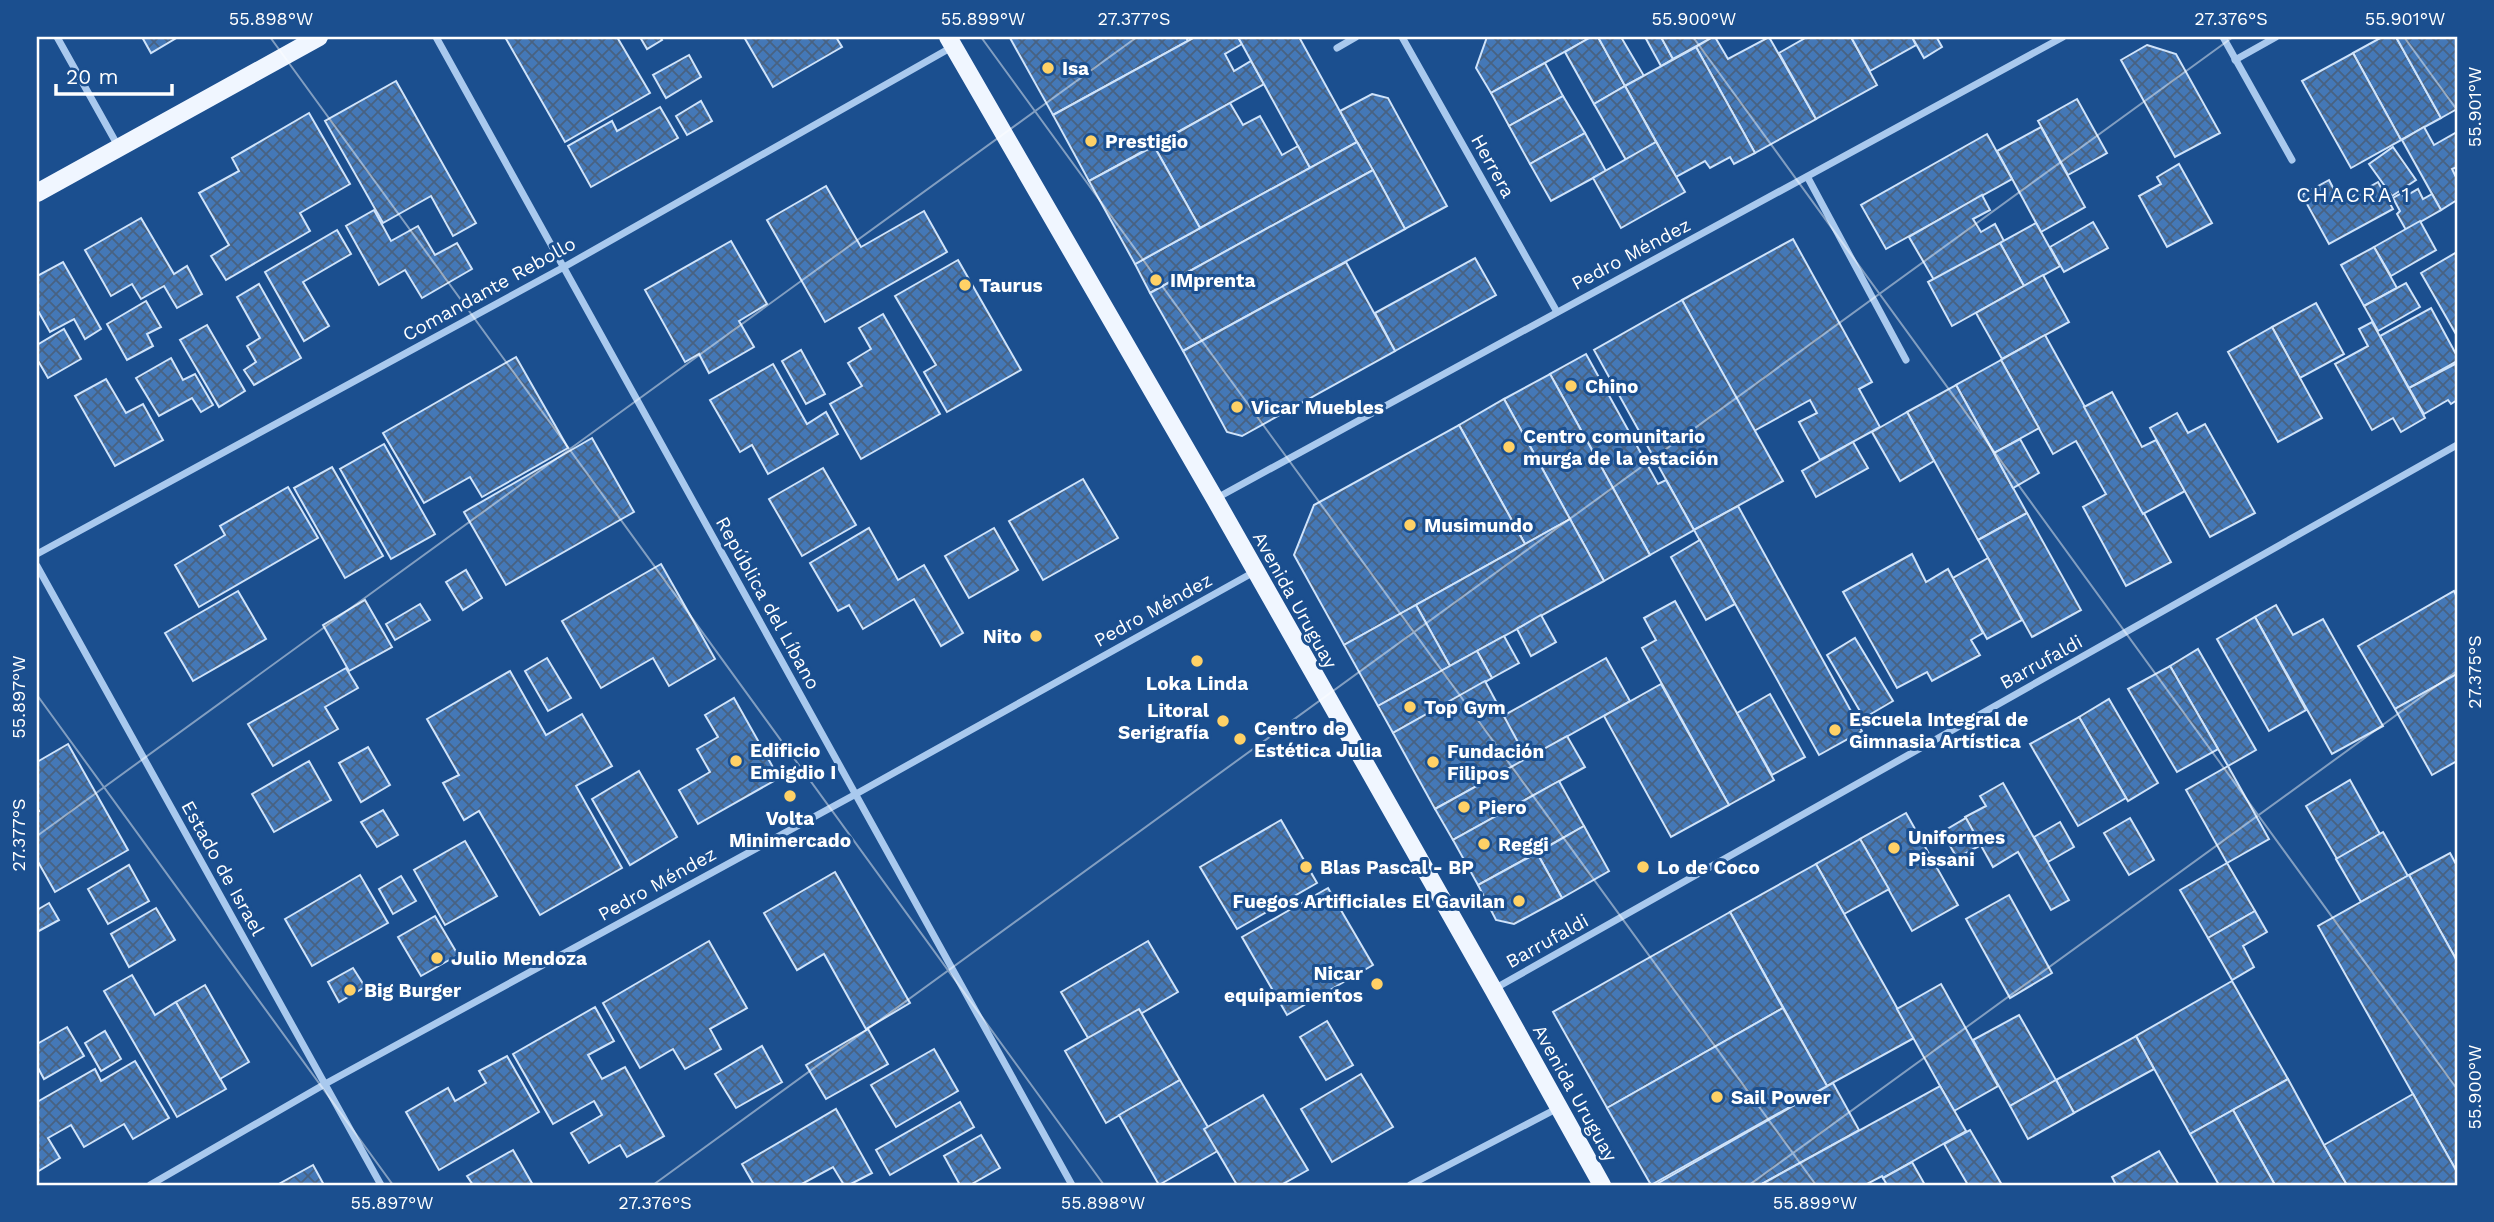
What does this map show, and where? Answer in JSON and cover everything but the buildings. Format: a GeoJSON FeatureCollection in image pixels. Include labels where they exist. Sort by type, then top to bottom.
{"type":"FeatureCollection","features":[{"type":"Feature","properties":{"kind":"main road"},"geometry":{"type":"LineString","coordinates":[[37,192],[318,37]]}},
{"type":"Feature","properties":{"kind":"main road","name":"Avenida Uruguay"},"geometry":{"type":"LineString","coordinates":[[950,42],[1215,499],[1601,1185]]}},
{"type":"Feature","properties":{"kind":"street"},"geometry":{"type":"LineString","coordinates":[[57,37],[119,147]]}},
{"type":"Feature","properties":{"kind":"street","name":"República del Líbano"},"geometry":{"type":"LineString","coordinates":[[436,37],[1073,1185]]}},
{"type":"Feature","properties":{"kind":"street"},"geometry":{"type":"LineString","coordinates":[[1336,48],[1356,37]]}},
{"type":"Feature","properties":{"kind":"street","name":"Herrera"},"geometry":{"type":"LineString","coordinates":[[1402,37],[1557,312]]}},
{"type":"Feature","properties":{"kind":"street","name":"Pedro Méndez"},"geometry":{"type":"LineString","coordinates":[[1215,499],[2063,37]]}},
{"type":"Feature","properties":{"kind":"street"},"geometry":{"type":"LineString","coordinates":[[2222,37],[2292,160]]}},
{"type":"Feature","properties":{"kind":"street"},"geometry":{"type":"LineString","coordinates":[[2235,60],[2276,37]]}},
{"type":"Feature","properties":{"kind":"street","name":"Comandante Rebollo"},"geometry":{"type":"LineString","coordinates":[[37,554],[564,267],[950,42]]}},
{"type":"Feature","properties":{"kind":"street"},"geometry":{"type":"LineString","coordinates":[[1808,178],[1906,360]]}},
{"type":"Feature","properties":{"kind":"street","name":"Barrufaldi"},"geometry":{"type":"LineString","coordinates":[[1493,989],[2457,444]]}},
{"type":"Feature","properties":{"kind":"street","name":"Estado de Israel"},"geometry":{"type":"LineString","coordinates":[[37,566],[381,1185]]}},
{"type":"Feature","properties":{"kind":"street","name":"Pedro Méndez"},"geometry":{"type":"LineString","coordinates":[[150,1185],[325,1084],[856,794],[1254,572]]}},
{"type":"Feature","properties":{"kind":"street"},"geometry":{"type":"LineString","coordinates":[[1410,1185],[1559,1108]]}},
{"type":"Feature","properties":{"kind":"place","name":"Isa"},"geometry":{"type":"Point","coordinates":[1048,68]}},
{"type":"Feature","properties":{"kind":"place","name":"Prestigio"},"geometry":{"type":"Point","coordinates":[1091,141]}},
{"type":"Feature","properties":{"kind":"place","name":"IMprenta"},"geometry":{"type":"Point","coordinates":[1156,280]}},
{"type":"Feature","properties":{"kind":"place","name":"Taurus"},"geometry":{"type":"Point","coordinates":[965,285]}},
{"type":"Feature","properties":{"kind":"place","name":"Chino"},"geometry":{"type":"Point","coordinates":[1571,386]}},
{"type":"Feature","properties":{"kind":"place","name":"Vicar Muebles"},"geometry":{"type":"Point","coordinates":[1237,407]}},
{"type":"Feature","properties":{"kind":"place","name":"Centro comunitario murga de la estación"},"geometry":{"type":"Point","coordinates":[1509,447]}},
{"type":"Feature","properties":{"kind":"place","name":"Musimundo"},"geometry":{"type":"Point","coordinates":[1410,525]}},
{"type":"Feature","properties":{"kind":"place","name":"Nito"},"geometry":{"type":"Point","coordinates":[1036,636]}},
{"type":"Feature","properties":{"kind":"place","name":"Loka Linda"},"geometry":{"type":"Point","coordinates":[1197,661]}},
{"type":"Feature","properties":{"kind":"place","name":"Top Gym"},"geometry":{"type":"Point","coordinates":[1410,707]}},
{"type":"Feature","properties":{"kind":"place","name":"Litoral Serigrafía"},"geometry":{"type":"Point","coordinates":[1223,721]}},
{"type":"Feature","properties":{"kind":"place","name":"Escuela Integral de Gimnasia Artística"},"geometry":{"type":"Point","coordinates":[1835,730]}},
{"type":"Feature","properties":{"kind":"place","name":"Centro de Estética Julia"},"geometry":{"type":"Point","coordinates":[1240,739]}},
{"type":"Feature","properties":{"kind":"place","name":"Edificio Emigdio I"},"geometry":{"type":"Point","coordinates":[736,761]}},
{"type":"Feature","properties":{"kind":"place","name":"Fundación Filipos"},"geometry":{"type":"Point","coordinates":[1433,762]}},
{"type":"Feature","properties":{"kind":"place","name":"Volta Minimercado"},"geometry":{"type":"Point","coordinates":[790,796]}},
{"type":"Feature","properties":{"kind":"place","name":"Piero"},"geometry":{"type":"Point","coordinates":[1464,807]}},
{"type":"Feature","properties":{"kind":"place","name":"Reggi"},"geometry":{"type":"Point","coordinates":[1484,844]}},
{"type":"Feature","properties":{"kind":"place","name":"Uniformes Pissani"},"geometry":{"type":"Point","coordinates":[1894,848]}},
{"type":"Feature","properties":{"kind":"place","name":"Blas Pascal - BP"},"geometry":{"type":"Point","coordinates":[1306,867]}},
{"type":"Feature","properties":{"kind":"place","name":"Lo de Coco"},"geometry":{"type":"Point","coordinates":[1643,867]}},
{"type":"Feature","properties":{"kind":"place","name":"Fuegos Artificiales El Gavilan"},"geometry":{"type":"Point","coordinates":[1519,901]}},
{"type":"Feature","properties":{"kind":"place","name":"Julio Mendoza"},"geometry":{"type":"Point","coordinates":[437,958]}},
{"type":"Feature","properties":{"kind":"place","name":"Nicar equipamientos"},"geometry":{"type":"Point","coordinates":[1377,984]}},
{"type":"Feature","properties":{"kind":"place","name":"Big Burger"},"geometry":{"type":"Point","coordinates":[350,990]}},
{"type":"Feature","properties":{"kind":"place","name":"Sail Power"},"geometry":{"type":"Point","coordinates":[1717,1097]}},
{"type":"Feature","properties":{"kind":"district","name":"CHACRA 1"},"geometry":{"type":"Point","coordinates":[2354,194]}}]}
